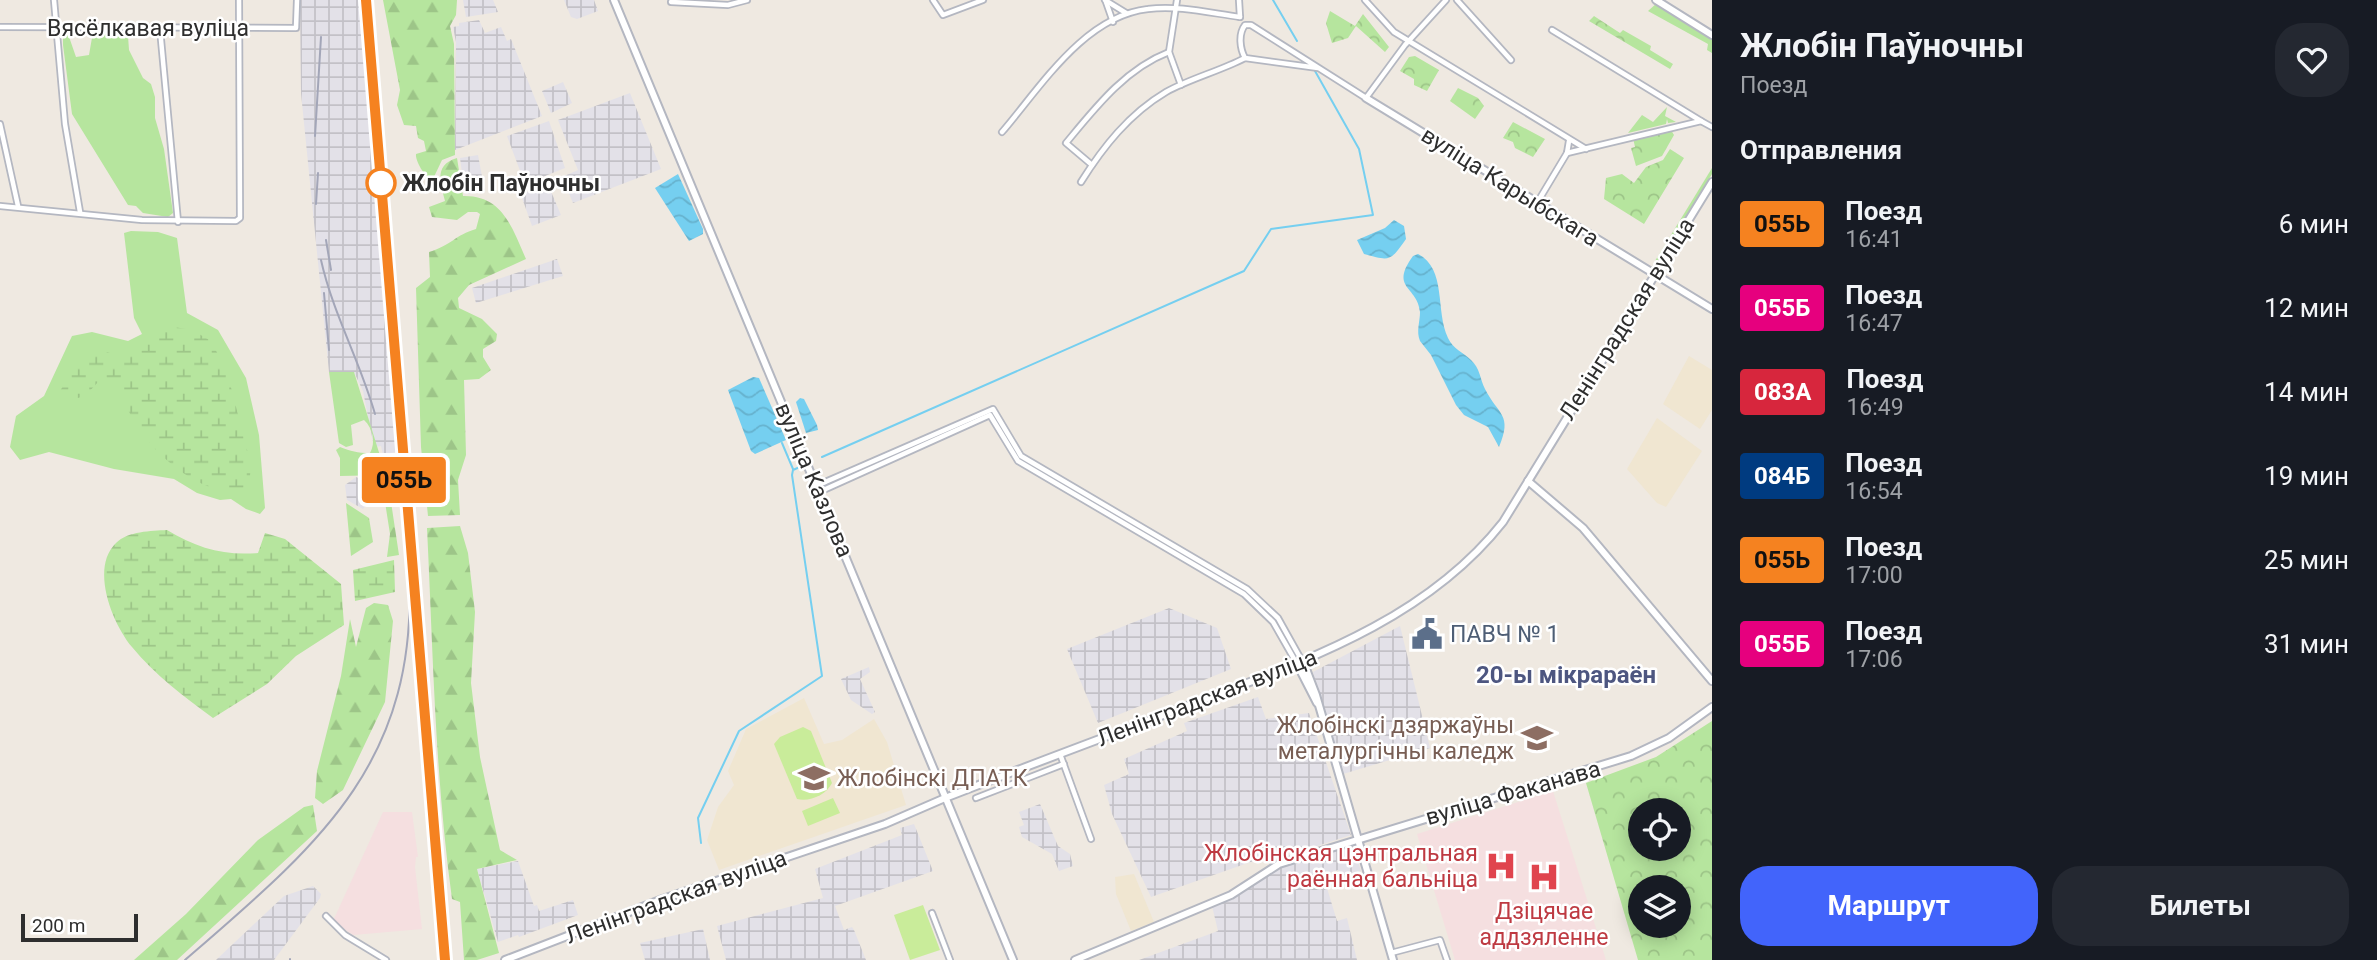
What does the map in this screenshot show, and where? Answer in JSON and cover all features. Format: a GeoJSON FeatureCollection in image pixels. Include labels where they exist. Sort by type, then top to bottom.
{"type":"FeatureCollection","features":[{"type":"Feature","properties":{"kind":"main road","name":"вуліца Казлова"},"geometry":{"type":"LineString","coordinates":[[614,0],[1013,960]]}},
{"type":"Feature","properties":{"kind":"main road"},"geometry":{"type":"LineString","coordinates":[[1656,0],[1712,35]]}},
{"type":"Feature","properties":{"kind":"main road","name":"вуліца Карыбскага"},"geometry":{"type":"LineString","coordinates":[[1366,98],[1712,309]]}},
{"type":"Feature","properties":{"kind":"main road","name":"Ленінградская вуліца"},"geometry":{"type":"LineString","coordinates":[[505,960],[663,899],[885,824],[945,798],[1300,663],[1378,626],[1455,574],[1496,532],[1712,182]]}},
{"type":"Feature","properties":{"kind":"main road"},"geometry":{"type":"LineString","coordinates":[[1528,481],[1583,528],[1712,681]]}},
{"type":"Feature","properties":{"kind":"main road"},"geometry":{"type":"LineString","coordinates":[[1300,663],[1318,705],[1392,956]]}},
{"type":"Feature","properties":{"kind":"main road","name":"вуліца Факанава"},"geometry":{"type":"LineString","coordinates":[[1075,960],[1231,895],[1279,864],[1616,762],[1669,738],[1712,707]]}},
{"type":"Feature","properties":{"kind":"street"},"geometry":{"type":"LineString","coordinates":[[54,0],[54,27],[65,124],[80,212]]}},
{"type":"Feature","properties":{"kind":"street"},"geometry":{"type":"LineString","coordinates":[[0,206],[178,222],[236,221],[240,218],[239,0]]}},
{"type":"Feature","properties":{"kind":"street","name":"Вясёлкавая вуліца"},"geometry":{"type":"LineString","coordinates":[[0,27],[296,29],[297,0]]}},
{"type":"Feature","properties":{"kind":"street"},"geometry":{"type":"LineString","coordinates":[[671,2],[747,0]]}},
{"type":"Feature","properties":{"kind":"street"},"geometry":{"type":"LineString","coordinates":[[933,0],[943,15],[983,0]]}},
{"type":"Feature","properties":{"kind":"street"},"geometry":{"type":"LineString","coordinates":[[1177,0],[1169,52],[1181,85]]}},
{"type":"Feature","properties":{"kind":"street"},"geometry":{"type":"LineString","coordinates":[[1239,0],[1240,17]]}},
{"type":"Feature","properties":{"kind":"street"},"geometry":{"type":"LineString","coordinates":[[1365,0],[1385,25],[1569,140],[1578,149],[1575,152]]}},
{"type":"Feature","properties":{"kind":"street"},"geometry":{"type":"LineString","coordinates":[[1002,132],[1084,40],[1126,13],[1150,8],[1240,17],[1366,98],[1409,41],[1446,0]]}},
{"type":"Feature","properties":{"kind":"street"},"geometry":{"type":"LineString","coordinates":[[1457,0],[1511,61]]}},
{"type":"Feature","properties":{"kind":"street"},"geometry":{"type":"LineString","coordinates":[[1105,1],[1126,13]]}},
{"type":"Feature","properties":{"kind":"street"},"geometry":{"type":"LineString","coordinates":[[1105,1],[1113,22]]}},
{"type":"Feature","properties":{"kind":"street"},"geometry":{"type":"LineString","coordinates":[[1245,58],[1241,34],[1248,24]]}},
{"type":"Feature","properties":{"kind":"street"},"geometry":{"type":"LineString","coordinates":[[160,29],[178,222]]}},
{"type":"Feature","properties":{"kind":"street"},"geometry":{"type":"LineString","coordinates":[[1552,30],[1712,127]]}},
{"type":"Feature","properties":{"kind":"street"},"geometry":{"type":"LineString","coordinates":[[1092,164],[1066,143],[1106,96],[1157,57],[1169,52]]}},
{"type":"Feature","properties":{"kind":"street"},"geometry":{"type":"LineString","coordinates":[[1081,182],[1112,137],[1166,93],[1181,85],[1209,76],[1245,58],[1318,68]]}},
{"type":"Feature","properties":{"kind":"street"},"geometry":{"type":"LineString","coordinates":[[1681,110],[1682,126]]}},
{"type":"Feature","properties":{"kind":"street"},"geometry":{"type":"LineString","coordinates":[[1567,153],[1701,121]]}},
{"type":"Feature","properties":{"kind":"street"},"geometry":{"type":"LineString","coordinates":[[0,124],[18,206]]}},
{"type":"Feature","properties":{"kind":"street"},"geometry":{"type":"LineString","coordinates":[[1573,145],[1586,149]]}},
{"type":"Feature","properties":{"kind":"street"},"geometry":{"type":"LineString","coordinates":[[1536,203],[1573,145]]}},
{"type":"Feature","properties":{"kind":"street"},"geometry":{"type":"LineString","coordinates":[[818,489],[992,416],[1018,461],[1244,594],[1273,622],[1300,663]]}},
{"type":"Feature","properties":{"kind":"street"},"geometry":{"type":"LineString","coordinates":[[1060,754],[1091,839]]}},
{"type":"Feature","properties":{"kind":"street"},"geometry":{"type":"LineString","coordinates":[[976,798],[1064,764]]}},
{"type":"Feature","properties":{"kind":"street"},"geometry":{"type":"LineString","coordinates":[[932,914],[950,960]]}},
{"type":"Feature","properties":{"kind":"street"},"geometry":{"type":"LineString","coordinates":[[326,916],[348,937],[386,960]]}},
{"type":"Feature","properties":{"kind":"street"},"geometry":{"type":"LineString","coordinates":[[1392,956],[1440,940],[1447,960]]}},
{"type":"Feature","properties":{"kind":"shaded area"},"geometry":{"type":"Polygon","coordinates":[[[300,0],[359,0],[396,452],[383,455],[381,446],[374,447],[363,391],[354,372],[329,372],[301,93],[300,0]]]}},
{"type":"Feature","properties":{"kind":"shaded area"},"geometry":{"type":"Polygon","coordinates":[[[463,0],[493,0],[498,12],[466,17],[463,0]]]}},
{"type":"Feature","properties":{"kind":"shaded area"},"geometry":{"type":"Polygon","coordinates":[[[564,0],[594,0],[598,11],[577,19],[571,17],[564,0]]]}},
{"type":"Feature","properties":{"kind":"shaded area"},"geometry":{"type":"Polygon","coordinates":[[[479,20],[485,33],[501,27],[507,41],[511,39],[542,116],[455,150],[456,42],[453,27],[459,26],[459,23],[479,20]]]}},
{"type":"Feature","properties":{"kind":"shaded area"},"geometry":{"type":"Polygon","coordinates":[[[563,82],[572,103],[551,113],[542,91],[563,82]]]}},
{"type":"Feature","properties":{"kind":"shaded area"},"geometry":{"type":"Polygon","coordinates":[[[630,93],[661,169],[573,203],[562,177],[578,170],[558,120],[630,93]]]}},
{"type":"Feature","properties":{"kind":"shaded area"},"geometry":{"type":"Polygon","coordinates":[[[549,121],[565,168],[525,184],[507,136],[549,121]]]}},
{"type":"Feature","properties":{"kind":"shaded area"},"geometry":{"type":"Polygon","coordinates":[[[478,155],[485,192],[465,194],[460,158],[478,155]]]}},
{"type":"Feature","properties":{"kind":"shaded area"},"geometry":{"type":"Polygon","coordinates":[[[547,182],[561,215],[532,226],[521,195],[547,182]]]}},
{"type":"Feature","properties":{"kind":"shaded area"},"geometry":{"type":"Polygon","coordinates":[[[557,259],[563,276],[476,303],[472,288],[557,259]]]}},
{"type":"Feature","properties":{"kind":"shaded area"},"geometry":{"type":"Polygon","coordinates":[[[1689,356],[1712,370],[1712,410],[1700,429],[1663,404],[1689,356]]]}},
{"type":"Feature","properties":{"kind":"shaded area"},"geometry":{"type":"Polygon","coordinates":[[[1657,418],[1702,451],[1666,507],[1657,503],[1627,469],[1657,418]]]}},
{"type":"Feature","properties":{"kind":"shaded area"},"geometry":{"type":"Polygon","coordinates":[[[356,477],[371,483],[373,497],[363,509],[347,500],[345,485],[356,477]]]}},
{"type":"Feature","properties":{"kind":"shaded area"},"geometry":{"type":"Polygon","coordinates":[[[1169,608],[1217,628],[1231,669],[1098,723],[1067,649],[1169,608]]]}},
{"type":"Feature","properties":{"kind":"shaded area"},"geometry":{"type":"Polygon","coordinates":[[[1400,626],[1430,748],[1343,774],[1313,672],[1400,626]]]}},
{"type":"Feature","properties":{"kind":"shaded area"},"geometry":{"type":"Polygon","coordinates":[[[869,667],[870,672],[860,679],[875,712],[872,714],[851,700],[841,679],[869,667]]]}},
{"type":"Feature","properties":{"kind":"shaded area"},"geometry":{"type":"Polygon","coordinates":[[[1258,697],[1266,719],[1309,713],[1351,835],[1299,852],[1296,846],[1151,897],[1112,814],[1104,785],[1129,774],[1124,759],[1187,731],[1184,723],[1258,697]]]}},
{"type":"Feature","properties":{"kind":"shaded area","name":"Жлобінскі ДПАТК"},"geometry":{"type":"Polygon","coordinates":[[[804,698],[824,744],[842,740],[874,719],[887,742],[906,805],[719,870],[707,840],[718,807],[734,785],[728,771],[746,729],[804,698]]]}},
{"type":"Feature","properties":{"kind":"shaded area","name":"Жлобінская цэнтральная раённая бальніца"},"geometry":{"type":"Polygon","coordinates":[[[1553,791],[1606,960],[1455,960],[1417,834],[1553,791]]]}},
{"type":"Feature","properties":{"kind":"shaded area"},"geometry":{"type":"Polygon","coordinates":[[[1040,804],[1058,846],[1070,854],[1073,866],[1059,871],[1052,854],[1022,837],[1019,827],[1024,825],[1019,812],[1040,804]]]}},
{"type":"Feature","properties":{"kind":"shaded area"},"geometry":{"type":"Polygon","coordinates":[[[383,812],[412,812],[418,857],[415,867],[422,929],[353,935],[333,921],[383,812]]]}},
{"type":"Feature","properties":{"kind":"shaded area"},"geometry":{"type":"Polygon","coordinates":[[[914,824],[933,871],[835,906],[844,930],[852,927],[854,930],[866,960],[726,960],[717,926],[823,898],[815,869],[902,835],[900,828],[914,824]]]}},
{"type":"Feature","properties":{"kind":"shaded area"},"geometry":{"type":"Polygon","coordinates":[[[1353,845],[1361,871],[1341,876],[1338,870],[1323,875],[1337,921],[1347,918],[1357,960],[1139,960],[1218,931],[1212,906],[1232,899],[1283,866],[1353,845]]]}},
{"type":"Feature","properties":{"kind":"shaded area"},"geometry":{"type":"Polygon","coordinates":[[[518,861],[534,906],[537,905],[539,911],[573,900],[578,915],[498,942],[477,869],[518,861]]]}},
{"type":"Feature","properties":{"kind":"shaded area"},"geometry":{"type":"Polygon","coordinates":[[[1134,874],[1154,922],[1131,931],[1116,894],[1115,877],[1134,874]]]}},
{"type":"Feature","properties":{"kind":"shaded area"},"geometry":{"type":"Polygon","coordinates":[[[313,886],[321,894],[320,898],[274,960],[216,960],[284,896],[313,886]]]}},
{"type":"Feature","properties":{"kind":"shaded area"},"geometry":{"type":"Polygon","coordinates":[[[703,929],[710,960],[645,960],[640,943],[703,929]]]}},
{"type":"Feature","properties":{"kind":"green space"},"geometry":{"type":"Polygon","coordinates":[[[383,0],[457,0],[456,15],[450,26],[454,44],[455,155],[442,160],[432,181],[421,169],[416,157],[416,154],[426,151],[424,141],[418,138],[416,126],[404,125],[397,105],[400,90],[383,0]]]}},
{"type":"Feature","properties":{"kind":"green space"},"geometry":{"type":"Polygon","coordinates":[[[1657,3],[1712,36],[1712,53],[1707,50],[1708,44],[1648,11],[1657,3]]]}},
{"type":"Feature","properties":{"kind":"green space"},"geometry":{"type":"Polygon","coordinates":[[[1330,11],[1355,26],[1363,14],[1389,47],[1385,52],[1356,26],[1348,38],[1332,43],[1326,23],[1330,11]]]}},
{"type":"Feature","properties":{"kind":"green space"},"geometry":{"type":"Polygon","coordinates":[[[1594,16],[1620,33],[1623,30],[1651,46],[1650,50],[1673,64],[1670,69],[1589,21],[1594,16]]]}},
{"type":"Feature","properties":{"kind":"green space"},"geometry":{"type":"Polygon","coordinates":[[[67,31],[76,57],[89,55],[93,32],[128,36],[129,50],[143,78],[151,84],[155,97],[155,118],[164,149],[173,213],[168,217],[143,213],[136,206],[128,205],[72,114],[63,45],[63,34],[67,31]]]}},
{"type":"Feature","properties":{"kind":"green space"},"geometry":{"type":"Polygon","coordinates":[[[1415,56],[1439,70],[1427,91],[1414,85],[1414,79],[1400,71],[1409,57],[1415,56]]]}},
{"type":"Feature","properties":{"kind":"green space"},"geometry":{"type":"Polygon","coordinates":[[[1458,88],[1478,98],[1484,106],[1475,119],[1450,101],[1458,88]]]}},
{"type":"Feature","properties":{"kind":"green space"},"geometry":{"type":"Polygon","coordinates":[[[1667,107],[1665,116],[1676,122],[1668,123],[1667,119],[1666,124],[1628,133],[1642,115],[1653,122],[1667,107]]]}},
{"type":"Feature","properties":{"kind":"green space"},"geometry":{"type":"Polygon","coordinates":[[[1513,122],[1545,139],[1533,157],[1503,138],[1513,122]]]}},
{"type":"Feature","properties":{"kind":"green space"},"geometry":{"type":"Polygon","coordinates":[[[1671,130],[1674,135],[1662,156],[1636,166],[1631,148],[1635,147],[1633,138],[1671,130]]]}},
{"type":"Feature","properties":{"kind":"green space"},"geometry":{"type":"Polygon","coordinates":[[[1670,149],[1684,158],[1644,224],[1604,199],[1606,178],[1622,174],[1634,183],[1646,167],[1663,160],[1670,149]]]}},
{"type":"Feature","properties":{"kind":"green space"},"geometry":{"type":"Polygon","coordinates":[[[457,158],[463,196],[477,197],[497,207],[510,225],[526,259],[469,285],[458,298],[459,308],[482,319],[497,334],[496,341],[483,349],[483,357],[491,370],[479,379],[464,380],[466,455],[458,480],[460,515],[428,516],[421,447],[416,288],[430,277],[429,252],[476,229],[480,214],[477,212],[468,212],[457,220],[432,217],[429,207],[445,201],[440,175],[445,165],[457,158]]]}},
{"type":"Feature","properties":{"kind":"green space"},"geometry":{"type":"Polygon","coordinates":[[[1712,168],[1712,174],[1657,263],[1655,261],[1712,168]]]}},
{"type":"Feature","properties":{"kind":"green space"},"geometry":{"type":"Polygon","coordinates":[[[158,232],[177,238],[187,313],[218,330],[246,378],[259,435],[265,508],[260,514],[231,499],[220,500],[197,493],[174,479],[114,469],[49,452],[20,460],[10,447],[16,416],[44,396],[72,336],[92,332],[128,341],[142,334],[134,318],[124,233],[158,232]]]}},
{"type":"Feature","properties":{"kind":"green space"},"geometry":{"type":"Polygon","coordinates":[[[168,326],[192,330],[211,341],[227,372],[251,465],[249,486],[229,493],[201,483],[177,468],[146,438],[104,375],[83,396],[55,399],[80,359],[94,349],[118,355],[134,354],[149,336],[168,326]]]}},
{"type":"Feature","properties":{"kind":"green space"},"geometry":{"type":"Polygon","coordinates":[[[329,372],[354,372],[386,475],[340,476],[340,458],[336,450],[340,447],[370,453],[373,440],[370,427],[364,420],[351,425],[353,445],[346,447],[339,443],[329,372]]]}},
{"type":"Feature","properties":{"kind":"green space"},"geometry":{"type":"Polygon","coordinates":[[[388,482],[399,555],[387,557],[390,534],[382,483],[388,482]]]}},
{"type":"Feature","properties":{"kind":"green space"},"geometry":{"type":"Polygon","coordinates":[[[346,503],[369,518],[373,542],[351,556],[346,503]]]}},
{"type":"Feature","properties":{"kind":"green space"},"geometry":{"type":"Polygon","coordinates":[[[460,526],[468,553],[475,612],[471,683],[480,757],[500,850],[517,860],[477,869],[499,953],[477,960],[464,960],[460,902],[452,899],[446,853],[435,714],[427,528],[460,526]]]}},
{"type":"Feature","properties":{"kind":"green space"},"geometry":{"type":"Polygon","coordinates":[[[167,530],[200,546],[234,553],[258,553],[265,533],[285,539],[341,584],[344,625],[296,656],[267,684],[213,718],[160,676],[132,647],[117,624],[107,595],[105,566],[108,554],[116,543],[133,534],[167,530]]]}},
{"type":"Feature","properties":{"kind":"green space"},"geometry":{"type":"Polygon","coordinates":[[[394,560],[395,592],[355,601],[353,570],[394,560]]]}},
{"type":"Feature","properties":{"kind":"green space"},"geometry":{"type":"Polygon","coordinates":[[[374,603],[388,605],[393,621],[385,702],[343,790],[323,804],[315,798],[317,771],[341,676],[350,619],[356,647],[366,608],[374,603]]]}},
{"type":"Feature","properties":{"kind":"green space"},"geometry":{"type":"Polygon","coordinates":[[[1712,721],[1712,960],[1638,960],[1632,938],[1691,938],[1691,875],[1628,875],[1628,926],[1586,783],[1656,757],[1712,721]]]}},
{"type":"Feature","properties":{"kind":"green space"},"geometry":{"type":"Polygon","coordinates":[[[803,727],[811,731],[832,783],[822,794],[802,800],[797,799],[774,744],[780,737],[803,727]]]}},
{"type":"Feature","properties":{"kind":"green space"},"geometry":{"type":"Polygon","coordinates":[[[833,798],[840,813],[808,826],[802,811],[833,798]]]}},
{"type":"Feature","properties":{"kind":"green space"},"geometry":{"type":"Polygon","coordinates":[[[313,805],[317,831],[177,960],[134,960],[186,914],[258,840],[304,807],[313,805]]]}},
{"type":"Feature","properties":{"kind":"green space"},"geometry":{"type":"Polygon","coordinates":[[[923,905],[940,950],[910,960],[894,915],[923,905]]]}},
{"type":"Feature","properties":{"kind":"water"},"geometry":{"type":"Polygon","coordinates":[[[678,174],[703,229],[703,234],[689,241],[655,188],[678,174]]]}},
{"type":"Feature","properties":{"kind":"water"},"geometry":{"type":"Polygon","coordinates":[[[1394,220],[1404,226],[1406,239],[1393,256],[1379,258],[1364,254],[1357,240],[1385,228],[1394,220]]]}},
{"type":"Feature","properties":{"kind":"water"},"geometry":{"type":"Polygon","coordinates":[[[1418,254],[1427,261],[1437,280],[1444,327],[1450,342],[1474,363],[1485,389],[1502,415],[1505,428],[1499,447],[1488,427],[1464,415],[1456,405],[1431,355],[1420,341],[1418,303],[1404,281],[1406,267],[1413,256],[1418,254]]]}},
{"type":"Feature","properties":{"kind":"water"},"geometry":{"type":"Polygon","coordinates":[[[753,377],[759,378],[786,440],[755,454],[751,451],[728,390],[753,377]]]}},
{"type":"Feature","properties":{"kind":"water"},"geometry":{"type":"Polygon","coordinates":[[[800,398],[804,399],[818,430],[806,433],[796,402],[800,398]]]}},
{"type":"Feature","properties":{"kind":"waterway"},"geometry":{"type":"LineString","coordinates":[[1273,0],[1297,41]]}},
{"type":"Feature","properties":{"kind":"waterway"},"geometry":{"type":"LineString","coordinates":[[822,457],[1244,271],[1271,229],[1373,215],[1359,149],[1315,71]]}},
{"type":"Feature","properties":{"kind":"waterway"},"geometry":{"type":"LineString","coordinates":[[782,443],[793,469]]}},
{"type":"Feature","properties":{"kind":"waterway"},"geometry":{"type":"LineString","coordinates":[[701,843],[698,818],[739,731],[822,676],[792,475],[793,470],[802,466]]}},
{"type":"Feature","properties":{"kind":"railway"},"geometry":{"type":"LineString","coordinates":[[185,960],[278,878],[317,837],[351,794],[378,748],[397,697],[408,638],[409,571],[363,0]]}},
{"type":"Feature","properties":{"kind":"railway"},"geometry":{"type":"LineString","coordinates":[[315,136],[321,37]]}},
{"type":"Feature","properties":{"kind":"railway"},"geometry":{"type":"LineString","coordinates":[[316,204],[318,173]]}},
{"type":"Feature","properties":{"kind":"railway"},"geometry":{"type":"LineString","coordinates":[[326,240],[331,270]]}},
{"type":"Feature","properties":{"kind":"railway"},"geometry":{"type":"LineString","coordinates":[[321,260],[332,299],[375,414]]}},
{"type":"Feature","properties":{"kind":"railway"},"geometry":{"type":"LineString","coordinates":[[324,293],[329,350]]}},
{"type":"Feature","properties":{"kind":"railway"},"geometry":{"type":"LineString","coordinates":[[417,629],[445,960]]}},
{"type":"Feature","properties":{"kind":"train","name":"055Ь"},"geometry":{"type":"LineString","coordinates":[[366,0],[445,960]]}},
{"type":"Feature","properties":{"kind":"place","name":"Жлобін Паўночны"},"geometry":{"type":"Point","coordinates":[381,183]}},
{"type":"Feature","properties":{"kind":"place","name":"ПАВЧ № 1"},"geometry":{"type":"Point","coordinates":[1427,634]}},
{"type":"Feature","properties":{"kind":"place","name":"Жлобінскі дзяржаўны металургічны каледж"},"geometry":{"type":"Point","coordinates":[1537,738]}},
{"type":"Feature","properties":{"kind":"place","name":"Жлобінскі ДПАТК"},"geometry":{"type":"Point","coordinates":[814,778]}},
{"type":"Feature","properties":{"kind":"place","name":"Жлобінская цэнтральная раённая бальніца"},"geometry":{"type":"Point","coordinates":[1501,866]}},
{"type":"Feature","properties":{"kind":"place","name":"Дзіцячае аддзяленне"},"geometry":{"type":"Point","coordinates":[1544,877]}},
{"type":"Feature","properties":{"kind":"district","name":"20-ы мікрараён"},"geometry":{"type":"Point","coordinates":[1566,675]}}]}
